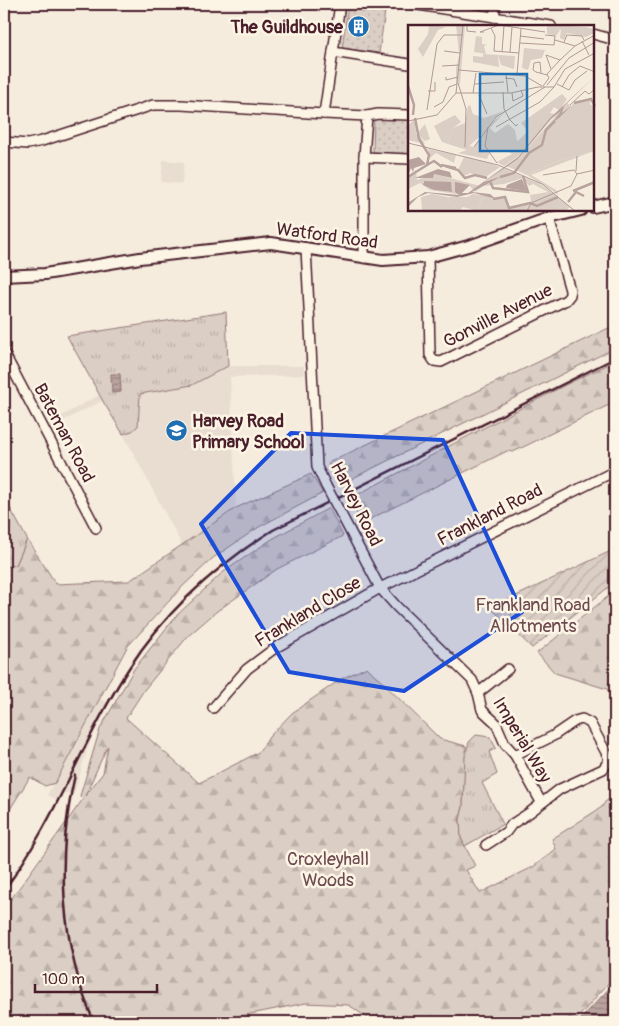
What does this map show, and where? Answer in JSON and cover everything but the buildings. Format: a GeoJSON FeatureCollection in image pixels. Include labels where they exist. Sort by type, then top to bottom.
{"type":"FeatureCollection","features":[{"type":"Feature","properties":{"kind":"main road"},"geometry":{"type":"LineString","coordinates":[[594,207],[615,202]]}},
{"type":"Feature","properties":{"kind":"main road","name":"Watford Road"},"geometry":{"type":"LineString","coordinates":[[4,276],[46,274],[140,258],[258,244],[279,244],[383,260],[428,257],[472,246],[548,218],[577,211]]}},
{"type":"Feature","properties":{"kind":"street"},"geometry":{"type":"LineString","coordinates":[[324,114],[340,4]]}},
{"type":"Feature","properties":{"kind":"street"},"geometry":{"type":"LineString","coordinates":[[412,4],[545,25]]}},
{"type":"Feature","properties":{"kind":"street"},"geometry":{"type":"LineString","coordinates":[[494,17],[496,4]]}},
{"type":"Feature","properties":{"kind":"street"},"geometry":{"type":"LineString","coordinates":[[594,34],[615,40]]}},
{"type":"Feature","properties":{"kind":"street"},"geometry":{"type":"LineString","coordinates":[[333,52],[408,64]]}},
{"type":"Feature","properties":{"kind":"street"},"geometry":{"type":"LineString","coordinates":[[4,142],[28,144],[42,141],[153,105],[367,116],[378,114],[408,115]]}},
{"type":"Feature","properties":{"kind":"street"},"geometry":{"type":"LineString","coordinates":[[364,258],[364,157],[367,116]]}},
{"type":"Feature","properties":{"kind":"street"},"geometry":{"type":"LineString","coordinates":[[364,157],[408,159]]}},
{"type":"Feature","properties":{"kind":"street","name":"Gonville Avenue"},"geometry":{"type":"LineString","coordinates":[[428,257],[430,355],[434,361],[441,362],[566,300],[570,295],[548,218]]}},
{"type":"Feature","properties":{"kind":"street","name":"Harvey Road"},"geometry":{"type":"LineString","coordinates":[[306,248],[317,467],[380,588],[397,608],[472,680],[478,693]]}},
{"type":"Feature","properties":{"kind":"street","name":"Bateman Road"},"geometry":{"type":"LineString","coordinates":[[4,353],[96,528]]}},
{"type":"Feature","properties":{"kind":"street","name":"Frankland Road"},"geometry":{"type":"LineString","coordinates":[[380,588],[615,471]]}},
{"type":"Feature","properties":{"kind":"street","name":"Frankland Close"},"geometry":{"type":"LineString","coordinates":[[212,708],[247,669],[275,648],[380,588]]}},
{"type":"Feature","properties":{"kind":"street"},"geometry":{"type":"LineString","coordinates":[[478,693],[508,669]]}},
{"type":"Feature","properties":{"kind":"street","name":"Imperial Way"},"geometry":{"type":"LineString","coordinates":[[478,693],[482,710],[496,724],[505,744],[515,754],[540,802]]}},
{"type":"Feature","properties":{"kind":"street"},"geometry":{"type":"LineString","coordinates":[[486,845],[506,832],[512,824],[529,814],[540,802],[560,789],[603,769],[607,765],[608,759],[590,723],[585,720],[575,721],[553,736],[515,754]]}},
{"type":"Feature","properties":{"kind":"highlighted area"},"geometry":{"type":"Polygon","coordinates":[[[291,433],[443,440],[522,612],[404,691],[289,672],[201,524],[291,433]]]}},
{"type":"Feature","properties":{"kind":"shaded area"},"geometry":{"type":"Polygon","coordinates":[[[163,160],[184,162],[182,184],[161,182],[163,160]]]}},
{"type":"Feature","properties":{"kind":"shaded area","name":"Harvey Road Primary School"},"geometry":{"type":"Polygon","coordinates":[[[226,312],[228,366],[304,366],[304,375],[230,377],[236,508],[182,545],[123,434],[102,401],[51,427],[49,423],[99,395],[67,336],[226,312]]]}},
{"type":"Feature","properties":{"kind":"shaded area"},"geometry":{"type":"Polygon","coordinates":[[[111,374],[120,374],[121,392],[112,393],[111,374]]]}},
{"type":"Feature","properties":{"kind":"shaded area"},"geometry":{"type":"Polygon","coordinates":[[[98,697],[108,703],[95,728],[74,794],[64,793],[67,779],[57,800],[47,795],[98,697]]]}},
{"type":"Feature","properties":{"kind":"shaded area"},"geometry":{"type":"Polygon","coordinates":[[[615,982],[615,1009],[603,1022],[578,1022],[615,982]]]}},
{"type":"Feature","properties":{"kind":"green space"},"geometry":{"type":"Polygon","coordinates":[[[348,4],[386,4],[379,53],[342,48],[348,4]]]}},
{"type":"Feature","properties":{"kind":"green space"},"geometry":{"type":"Polygon","coordinates":[[[374,117],[408,119],[408,154],[373,152],[374,117]]]}},
{"type":"Feature","properties":{"kind":"green space"},"geometry":{"type":"Polygon","coordinates":[[[226,312],[228,366],[192,385],[140,394],[138,426],[132,431],[123,434],[67,336],[226,312]]]}},
{"type":"Feature","properties":{"kind":"green space"},"geometry":{"type":"Polygon","coordinates":[[[615,325],[615,348],[339,485],[328,463],[615,325]]]}},
{"type":"Feature","properties":{"kind":"green space"},"geometry":{"type":"Polygon","coordinates":[[[615,361],[615,402],[513,452],[507,451],[362,523],[349,499],[565,385],[615,361]]]}},
{"type":"Feature","properties":{"kind":"green space"},"geometry":{"type":"Polygon","coordinates":[[[311,474],[323,493],[259,527],[213,558],[182,587],[127,647],[55,783],[45,786],[30,777],[4,819],[4,567],[16,565],[27,539],[56,584],[129,581],[236,508],[311,474]]]}},
{"type":"Feature","properties":{"kind":"green space"},"geometry":{"type":"Polygon","coordinates":[[[4,497],[27,539],[16,565],[4,567],[4,497]]]}},
{"type":"Feature","properties":{"kind":"green space","name":"Croxleyhall Woods"},"geometry":{"type":"Polygon","coordinates":[[[329,508],[343,536],[277,569],[217,611],[188,636],[144,690],[126,718],[199,783],[259,752],[269,737],[292,713],[341,679],[367,667],[440,739],[466,746],[463,807],[460,819],[461,838],[475,866],[466,870],[480,893],[533,867],[556,849],[552,839],[602,807],[605,802],[615,795],[615,976],[574,1022],[373,1022],[349,1005],[306,1003],[210,1022],[4,1022],[4,909],[83,799],[80,796],[100,729],[134,669],[175,617],[222,573],[272,539],[329,508]],[[108,746],[85,796],[103,773],[108,746]]]}},
{"type":"Feature","properties":{"kind":"green space","name":"Frankland Road Allotments"},"geometry":{"type":"Polygon","coordinates":[[[615,549],[615,582],[532,648],[491,608],[615,549]]]}},
{"type":"Feature","properties":{"kind":"green space"},"geometry":{"type":"Polygon","coordinates":[[[615,591],[615,703],[607,689],[555,673],[537,653],[615,591]]]}},
{"type":"Feature","properties":{"kind":"green space"},"geometry":{"type":"Polygon","coordinates":[[[476,735],[490,737],[496,748],[489,752],[497,774],[482,783],[503,824],[465,846],[461,838],[460,819],[463,807],[465,756],[469,742],[476,735]]]}},
{"type":"Feature","properties":{"kind":"railway"},"geometry":{"type":"LineString","coordinates":[[4,890],[39,837],[97,723],[129,668],[159,627],[212,574],[273,530],[615,358]]}},
{"type":"Feature","properties":{"kind":"railway"},"geometry":{"type":"LineString","coordinates":[[75,775],[65,837],[65,900],[74,962],[94,1022]]}},
{"type":"Feature","properties":{"kind":"place","name":"The Guildhouse"},"geometry":{"type":"Point","coordinates":[359,27]}},
{"type":"Feature","properties":{"kind":"place","name":"Harvey Road Primary School"},"geometry":{"type":"Point","coordinates":[176,431]}}]}
